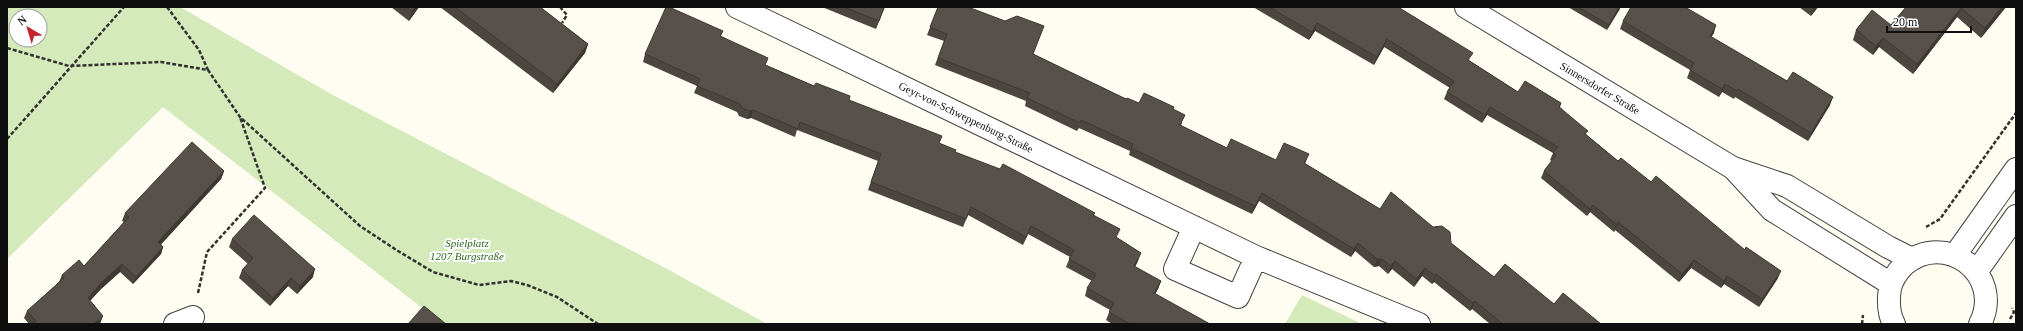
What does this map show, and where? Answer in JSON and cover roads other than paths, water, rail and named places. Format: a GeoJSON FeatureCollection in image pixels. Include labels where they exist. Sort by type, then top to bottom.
{"type":"FeatureCollection","features":[{"type":"Feature","properties":{"kind":"street","name":"Geyr-von-Schweppenburg-Straße"},"geometry":{"type":"LineString","coordinates":[[737,7],[1256,257],[1419,324]]}},
{"type":"Feature","properties":{"kind":"street","name":"Sinnersdorfer Straße"},"geometry":{"type":"LineString","coordinates":[[1466,7],[1733,168],[1787,186],[1888,247],[1912,259]]}},
{"type":"Feature","properties":{"kind":"street","name":"Sinnersdorfer Straße"},"geometry":{"type":"LineString","coordinates":[[1733,168],[1772,210],[1891,284]]}},
{"type":"Feature","properties":{"kind":"street"},"geometry":{"type":"LineString","coordinates":[[1954,255],[2016,169]]}},
{"type":"Feature","properties":{"kind":"street"},"geometry":{"type":"LineString","coordinates":[[1977,271],[2016,216]]}},
{"type":"Feature","properties":{"kind":"street"},"geometry":{"type":"LineString","coordinates":[[1194,227],[1175,269],[1238,297],[1256,257]]}},
{"type":"Feature","properties":{"kind":"street"},"geometry":{"type":"LineString","coordinates":[[1894,324],[1889,310],[1888,297],[1891,284],[1899,270],[1912,259],[1926,254],[1940,252],[1954,255],[1967,262],[1977,271],[1984,285],[1987,300],[1985,315],[1980,324]]}},
{"type":"Feature","properties":{"kind":"park label","name":"Spielplatz 1207 Burgstraße"},"geometry":{"type":"Point","coordinates":[467,249]}}]}
